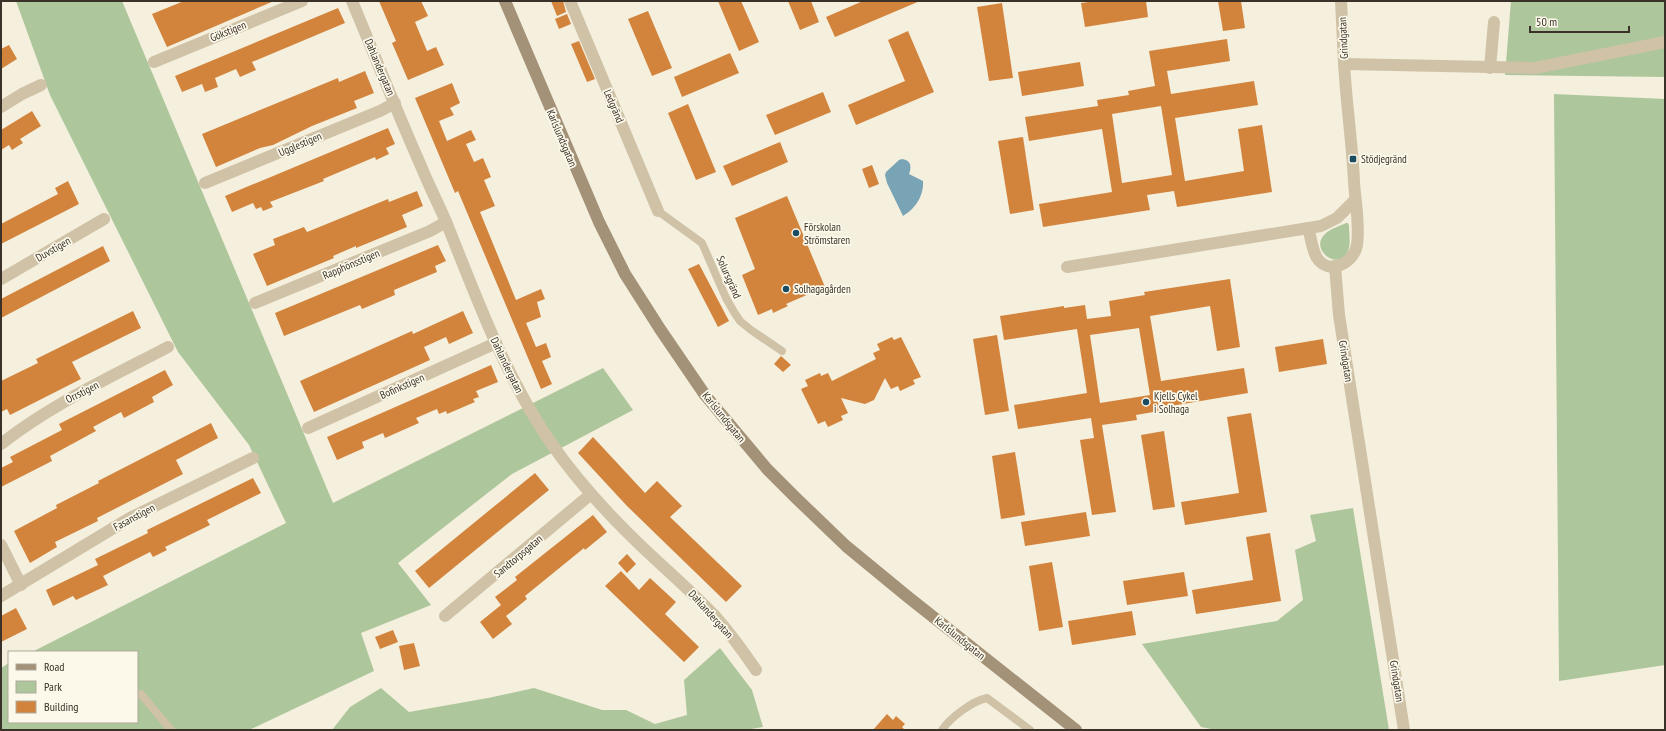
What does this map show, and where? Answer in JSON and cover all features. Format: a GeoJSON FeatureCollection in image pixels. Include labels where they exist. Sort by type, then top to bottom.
{"type":"FeatureCollection","features":[{"type":"Feature","properties":{"kind":"main road","name":"Karlslundsgatan"},"geometry":{"type":"LineString","coordinates":[[505,1],[598,222],[625,274],[667,341],[705,395],[767,469],[829,530],[888,581],[1076,730]]}},
{"type":"Feature","properties":{"kind":"street","name":"Gökstigen"},"geometry":{"type":"LineString","coordinates":[[154,62],[302,1]]}},
{"type":"Feature","properties":{"kind":"street","name":"Dahlandergatan"},"geometry":{"type":"LineString","coordinates":[[352,1],[496,343],[506,366],[528,407],[556,450],[591,494],[636,541],[715,616],[731,635],[756,670]]}},
{"type":"Feature","properties":{"kind":"street","name":"Ledgränd"},"geometry":{"type":"LineString","coordinates":[[570,1],[658,211]]}},
{"type":"Feature","properties":{"kind":"street","name":"Grindgatan"},"geometry":{"type":"LineString","coordinates":[[1341,1],[1344,64],[1352,144],[1357,226],[1354,255],[1345,264],[1335,266],[1339,315],[1404,730]]}},
{"type":"Feature","properties":{"kind":"street"},"geometry":{"type":"LineString","coordinates":[[1490,68],[1494,22]]}},
{"type":"Feature","properties":{"kind":"street"},"geometry":{"type":"LineString","coordinates":[[1344,64],[1535,68],[1665,42]]}},
{"type":"Feature","properties":{"kind":"street"},"geometry":{"type":"LineString","coordinates":[[1,107],[22,94],[41,85]]}},
{"type":"Feature","properties":{"kind":"street","name":"Ugglestigen"},"geometry":{"type":"LineString","coordinates":[[205,183],[373,114],[395,103]]}},
{"type":"Feature","properties":{"kind":"street"},"geometry":{"type":"LineString","coordinates":[[1066,267],[1321,226],[1331,222],[1344,213],[1355,200]]}},
{"type":"Feature","properties":{"kind":"street","name":"Duvstigen"},"geometry":{"type":"LineString","coordinates":[[1,279],[104,219]]}},
{"type":"Feature","properties":{"kind":"street","name":"Rapphönsstigen"},"geometry":{"type":"LineString","coordinates":[[256,303],[430,231],[446,222]]}},
{"type":"Feature","properties":{"kind":"street"},"geometry":{"type":"LineString","coordinates":[[1308,228],[1316,256],[1321,262],[1329,266],[1335,266]]}},
{"type":"Feature","properties":{"kind":"street","name":"Bofinkstigen"},"geometry":{"type":"LineString","coordinates":[[308,428],[496,343]]}},
{"type":"Feature","properties":{"kind":"street","name":"Orrstigen"},"geometry":{"type":"LineString","coordinates":[[1,444],[56,406],[168,348]]}},
{"type":"Feature","properties":{"kind":"street","name":"Fasanstigen"},"geometry":{"type":"LineString","coordinates":[[1,596],[130,518],[252,458]]}},
{"type":"Feature","properties":{"kind":"street","name":"Sandtorpsgatan"},"geometry":{"type":"LineString","coordinates":[[445,616],[591,494]]}},
{"type":"Feature","properties":{"kind":"street"},"geometry":{"type":"LineString","coordinates":[[1,545],[21,584]]}},
{"type":"Feature","properties":{"kind":"lane","name":"Solursgränd"},"geometry":{"type":"LineString","coordinates":[[658,211],[702,243],[726,298],[740,321],[782,351]]}},
{"type":"Feature","properties":{"kind":"lane"},"geometry":{"type":"LineString","coordinates":[[141,694],[171,730]]}},
{"type":"Feature","properties":{"kind":"lane"},"geometry":{"type":"LineString","coordinates":[[942,730],[968,706],[981,699],[987,698],[1030,730]]}},
{"type":"Feature","properties":{"kind":"green space"},"geometry":{"type":"Polygon","coordinates":[[[16,1],[122,1],[333,503],[603,368],[633,410],[512,474],[398,563],[431,605],[361,633],[374,671],[249,730],[1,730],[1,668],[8,664],[8,723],[138,723],[138,651],[34,651],[286,523],[249,445],[178,352],[50,95],[16,1]]]}},
{"type":"Feature","properties":{"kind":"green space"},"geometry":{"type":"Polygon","coordinates":[[[1511,1],[1665,1],[1665,77],[1505,75],[1511,1]]]}},
{"type":"Feature","properties":{"kind":"green space"},"geometry":{"type":"Polygon","coordinates":[[[1554,94],[1665,99],[1665,665],[1559,681],[1554,94]]]}},
{"type":"Feature","properties":{"kind":"green space"},"geometry":{"type":"Polygon","coordinates":[[[1348,223],[1349,226],[1350,242],[1348,251],[1344,257],[1339,260],[1333,259],[1323,252],[1320,246],[1321,239],[1326,233],[1348,223]]]}},
{"type":"Feature","properties":{"kind":"green space"},"geometry":{"type":"Polygon","coordinates":[[[1353,508],[1389,730],[1216,730],[1201,727],[1142,644],[1277,621],[1303,600],[1295,550],[1316,541],[1310,515],[1353,508]]]}},
{"type":"Feature","properties":{"kind":"green space"},"geometry":{"type":"Polygon","coordinates":[[[720,648],[752,690],[763,727],[745,730],[332,730],[350,707],[381,688],[409,712],[534,688],[602,710],[626,710],[655,724],[687,715],[684,680],[720,648]]]}},
{"type":"Feature","properties":{"kind":"water"},"geometry":{"type":"Polygon","coordinates":[[[902,159],[910,164],[909,174],[923,181],[922,192],[918,202],[903,216],[887,183],[885,175],[886,172],[902,159]]]}},
{"type":"Feature","properties":{"kind":"building"},"geometry":{"type":"Polygon","coordinates":[[[184,1],[274,1],[167,47],[152,14],[184,1]]]}},
{"type":"Feature","properties":{"kind":"building"},"geometry":{"type":"Polygon","coordinates":[[[379,1],[421,1],[428,16],[415,22],[427,51],[436,47],[444,65],[408,80],[392,43],[396,41],[379,1]]]}},
{"type":"Feature","properties":{"kind":"building"},"geometry":{"type":"Polygon","coordinates":[[[551,1],[563,1],[566,12],[557,16],[551,1]]]}},
{"type":"Feature","properties":{"kind":"building"},"geometry":{"type":"Polygon","coordinates":[[[718,1],[741,1],[759,42],[739,51],[718,1]]]}},
{"type":"Feature","properties":{"kind":"building"},"geometry":{"type":"Polygon","coordinates":[[[788,1],[811,1],[819,22],[800,30],[788,1]]]}},
{"type":"Feature","properties":{"kind":"building"},"geometry":{"type":"Polygon","coordinates":[[[863,1],[920,1],[835,37],[826,17],[863,1]]]}},
{"type":"Feature","properties":{"kind":"building"},"geometry":{"type":"Polygon","coordinates":[[[1096,1],[1146,1],[1148,17],[1085,27],[1081,3],[1096,1]]]}},
{"type":"Feature","properties":{"kind":"building"},"geometry":{"type":"Polygon","coordinates":[[[1218,1],[1241,1],[1245,28],[1223,31],[1218,1]]]}},
{"type":"Feature","properties":{"kind":"building"},"geometry":{"type":"Polygon","coordinates":[[[1002,3],[1013,78],[989,81],[977,7],[1002,3]]]}},
{"type":"Feature","properties":{"kind":"building"},"geometry":{"type":"Polygon","coordinates":[[[338,8],[345,23],[252,62],[256,70],[240,77],[236,69],[215,78],[218,87],[205,92],[202,84],[182,92],[175,76],[338,8]]]}},
{"type":"Feature","properties":{"kind":"building"},"geometry":{"type":"Polygon","coordinates":[[[648,11],[672,68],[652,76],[628,19],[648,11]]]}},
{"type":"Feature","properties":{"kind":"building"},"geometry":{"type":"Polygon","coordinates":[[[567,14],[571,24],[559,29],[555,19],[567,14]]]}},
{"type":"Feature","properties":{"kind":"building"},"geometry":{"type":"Polygon","coordinates":[[[908,31],[934,92],[856,125],[848,105],[905,81],[888,40],[908,31]]]}},
{"type":"Feature","properties":{"kind":"building"},"geometry":{"type":"Polygon","coordinates":[[[1227,39],[1230,61],[1167,71],[1171,94],[1254,81],[1258,105],[1175,118],[1185,181],[1244,171],[1238,129],[1262,125],[1272,192],[1177,207],[1174,191],[1147,195],[1150,210],[1043,227],[1039,204],[1112,192],[1102,129],[1029,141],[1025,117],[1098,106],[1097,100],[1129,95],[1128,91],[1155,86],[1149,51],[1227,39]],[[1161,106],[1112,114],[1122,183],[1172,175],[1161,106]]]}},
{"type":"Feature","properties":{"kind":"building"},"geometry":{"type":"Polygon","coordinates":[[[579,41],[595,79],[587,82],[571,44],[579,41]]]}},
{"type":"Feature","properties":{"kind":"building"},"geometry":{"type":"Polygon","coordinates":[[[9,45],[17,59],[1,69],[1,49],[9,45]]]}},
{"type":"Feature","properties":{"kind":"building"},"geometry":{"type":"Polygon","coordinates":[[[730,53],[739,73],[682,97],[674,77],[730,53]]]}},
{"type":"Feature","properties":{"kind":"building"},"geometry":{"type":"Polygon","coordinates":[[[1080,62],[1084,86],[1022,96],[1018,72],[1080,62]]]}},
{"type":"Feature","properties":{"kind":"building"},"geometry":{"type":"Polygon","coordinates":[[[365,71],[374,93],[354,101],[357,108],[312,126],[273,145],[260,148],[216,167],[202,134],[338,78],[339,82],[365,71]]]}},
{"type":"Feature","properties":{"kind":"building"},"geometry":{"type":"Polygon","coordinates":[[[452,83],[460,103],[450,108],[454,115],[439,121],[447,141],[471,130],[476,140],[466,144],[474,162],[483,158],[491,177],[484,180],[495,206],[480,212],[516,300],[541,289],[545,299],[537,302],[541,317],[526,323],[536,347],[546,343],[551,357],[542,361],[552,384],[541,389],[458,191],[455,193],[415,98],[452,83]]]}},
{"type":"Feature","properties":{"kind":"building"},"geometry":{"type":"Polygon","coordinates":[[[823,92],[831,112],[775,135],[766,115],[823,92]]]}},
{"type":"Feature","properties":{"kind":"building"},"geometry":{"type":"Polygon","coordinates":[[[688,104],[716,172],[696,180],[668,113],[688,104]]]}},
{"type":"Feature","properties":{"kind":"building"},"geometry":{"type":"Polygon","coordinates":[[[32,111],[41,126],[20,139],[23,143],[12,150],[9,145],[1,150],[1,130],[32,111]]]}},
{"type":"Feature","properties":{"kind":"building"},"geometry":{"type":"Polygon","coordinates":[[[388,128],[395,144],[386,148],[389,154],[376,160],[375,157],[323,179],[324,181],[270,202],[273,207],[263,211],[261,207],[256,209],[253,203],[232,212],[225,196],[388,128]]]}},
{"type":"Feature","properties":{"kind":"building"},"geometry":{"type":"Polygon","coordinates":[[[1023,137],[1034,210],[1010,214],[998,141],[1023,137]]]}},
{"type":"Feature","properties":{"kind":"building"},"geometry":{"type":"Polygon","coordinates":[[[780,142],[788,162],[732,186],[723,166],[780,142]]]}},
{"type":"Feature","properties":{"kind":"building"},"geometry":{"type":"Polygon","coordinates":[[[872,165],[879,184],[869,188],[862,169],[872,165]]]}},
{"type":"Feature","properties":{"kind":"building"},"geometry":{"type":"Polygon","coordinates":[[[68,181],[79,204],[1,244],[1,224],[58,194],[55,188],[68,181]]]}},
{"type":"Feature","properties":{"kind":"building"},"geometry":{"type":"Polygon","coordinates":[[[417,191],[423,206],[402,215],[407,227],[356,248],[356,246],[333,256],[334,258],[267,286],[253,254],[275,245],[273,239],[304,227],[307,232],[388,199],[389,202],[417,191]]]}},
{"type":"Feature","properties":{"kind":"building"},"geometry":{"type":"Polygon","coordinates":[[[787,196],[825,287],[786,304],[788,306],[773,313],[772,309],[758,315],[742,275],[755,269],[735,218],[787,196]]]}},
{"type":"Feature","properties":{"kind":"building"},"geometry":{"type":"Polygon","coordinates":[[[438,245],[446,261],[435,266],[437,272],[394,290],[395,295],[362,309],[360,305],[284,336],[275,313],[438,245]]]}},
{"type":"Feature","properties":{"kind":"building"},"geometry":{"type":"Polygon","coordinates":[[[103,246],[110,261],[1,318],[1,299],[103,246]]]}},
{"type":"Feature","properties":{"kind":"building"},"geometry":{"type":"Polygon","coordinates":[[[699,264],[729,321],[718,327],[688,269],[699,264]]]}},
{"type":"Feature","properties":{"kind":"building"},"geometry":{"type":"Polygon","coordinates":[[[1230,279],[1240,347],[1217,351],[1210,306],[1150,316],[1161,381],[1244,368],[1248,393],[1165,407],[1165,410],[1136,415],[1137,420],[1102,425],[1116,512],[1092,515],[1080,440],[1094,438],[1091,418],[1018,429],[1014,405],[1087,393],[1077,329],[1004,340],[1000,316],[1064,306],[1064,308],[1085,305],[1087,319],[1111,316],[1109,301],[1145,295],[1144,292],[1230,279]],[[1139,328],[1090,335],[1100,403],[1150,395],[1139,328]]]}},
{"type":"Feature","properties":{"kind":"building"},"geometry":{"type":"Polygon","coordinates":[[[133,311],[141,328],[72,362],[81,379],[10,415],[7,409],[1,412],[1,381],[38,363],[36,359],[133,311]]]}},
{"type":"Feature","properties":{"kind":"building"},"geometry":{"type":"Polygon","coordinates":[[[463,311],[473,333],[449,344],[446,337],[424,347],[430,360],[314,412],[300,381],[412,331],[413,334],[463,311]]]}},
{"type":"Feature","properties":{"kind":"building"},"geometry":{"type":"Polygon","coordinates":[[[997,335],[1009,411],[985,415],[973,339],[997,335]]]}},
{"type":"Feature","properties":{"kind":"building"},"geometry":{"type":"Polygon","coordinates":[[[892,337],[894,340],[901,337],[921,377],[913,380],[915,384],[900,391],[898,386],[891,389],[885,378],[874,400],[865,404],[841,398],[848,413],[841,416],[843,420],[828,427],[825,421],[818,424],[801,389],[808,386],[805,380],[820,373],[821,376],[828,373],[832,381],[876,359],[873,353],[880,350],[877,344],[892,337]]]}},
{"type":"Feature","properties":{"kind":"building"},"geometry":{"type":"Polygon","coordinates":[[[1323,339],[1327,364],[1279,372],[1275,347],[1323,339]]]}},
{"type":"Feature","properties":{"kind":"building"},"geometry":{"type":"Polygon","coordinates":[[[781,356],[791,365],[783,372],[774,364],[781,356]]]}},
{"type":"Feature","properties":{"kind":"building"},"geometry":{"type":"Polygon","coordinates":[[[491,365],[498,382],[476,391],[479,397],[473,399],[475,402],[447,414],[446,411],[439,414],[437,409],[416,418],[419,423],[385,438],[383,433],[362,442],[364,448],[337,460],[327,437],[491,365]]]}},
{"type":"Feature","properties":{"kind":"building"},"geometry":{"type":"Polygon","coordinates":[[[165,370],[173,385],[152,397],[154,402],[124,418],[121,412],[93,427],[96,431],[50,456],[52,461],[1,487],[1,468],[13,462],[10,457],[62,430],[59,424],[165,370]]]}},
{"type":"Feature","properties":{"kind":"building"},"geometry":{"type":"Polygon","coordinates":[[[1251,413],[1267,512],[1185,525],[1181,502],[1239,493],[1227,417],[1251,413]]]}},
{"type":"Feature","properties":{"kind":"building"},"geometry":{"type":"Polygon","coordinates":[[[211,423],[218,438],[176,460],[183,474],[97,518],[98,521],[55,542],[57,547],[30,563],[14,531],[57,508],[56,505],[99,483],[98,481],[211,423]]]}},
{"type":"Feature","properties":{"kind":"building"},"geometry":{"type":"Polygon","coordinates":[[[1164,431],[1175,507],[1153,510],[1141,435],[1164,431]]]}},
{"type":"Feature","properties":{"kind":"building"},"geometry":{"type":"Polygon","coordinates":[[[593,437],[645,493],[657,481],[682,506],[670,517],[742,586],[726,602],[627,506],[578,453],[593,437]]]}},
{"type":"Feature","properties":{"kind":"building"},"geometry":{"type":"Polygon","coordinates":[[[1015,452],[1025,515],[1001,519],[992,456],[1015,452]]]}},
{"type":"Feature","properties":{"kind":"building"},"geometry":{"type":"Polygon","coordinates":[[[535,473],[549,490],[429,588],[415,571],[535,473]]]}},
{"type":"Feature","properties":{"kind":"building"},"geometry":{"type":"Polygon","coordinates":[[[253,478],[261,493],[207,520],[210,525],[165,547],[167,550],[153,557],[150,552],[103,576],[108,585],[76,600],[73,596],[53,606],[46,590],[98,565],[95,559],[148,533],[147,530],[253,478]]]}},
{"type":"Feature","properties":{"kind":"building"},"geometry":{"type":"Polygon","coordinates":[[[1086,512],[1090,536],[1025,546],[1021,522],[1086,512]]]}},
{"type":"Feature","properties":{"kind":"building"},"geometry":{"type":"Polygon","coordinates":[[[593,515],[607,532],[585,550],[584,548],[525,596],[527,599],[506,616],[512,624],[493,639],[480,622],[501,605],[495,597],[517,580],[515,577],[593,515]]]}},
{"type":"Feature","properties":{"kind":"building"},"geometry":{"type":"Polygon","coordinates":[[[1270,533],[1281,601],[1196,614],[1192,590],[1253,580],[1246,537],[1270,533]]]}},
{"type":"Feature","properties":{"kind":"building"},"geometry":{"type":"Polygon","coordinates":[[[627,554],[636,564],[627,573],[618,563],[627,554]]]}},
{"type":"Feature","properties":{"kind":"building"},"geometry":{"type":"Polygon","coordinates":[[[1052,562],[1063,627],[1039,631],[1029,566],[1052,562]]]}},
{"type":"Feature","properties":{"kind":"building"},"geometry":{"type":"Polygon","coordinates":[[[621,571],[639,590],[650,578],[676,602],[665,614],[699,647],[684,662],[605,586],[621,571]]]}},
{"type":"Feature","properties":{"kind":"building"},"geometry":{"type":"Polygon","coordinates":[[[1184,572],[1188,596],[1127,605],[1123,581],[1184,572]]]}},
{"type":"Feature","properties":{"kind":"building"},"geometry":{"type":"Polygon","coordinates":[[[16,608],[27,629],[1,642],[1,616],[16,608]]]}},
{"type":"Feature","properties":{"kind":"building"},"geometry":{"type":"Polygon","coordinates":[[[1132,611],[1136,635],[1072,645],[1068,621],[1132,611]]]}},
{"type":"Feature","properties":{"kind":"building"},"geometry":{"type":"Polygon","coordinates":[[[393,630],[398,642],[380,649],[375,637],[393,630]]]}},
{"type":"Feature","properties":{"kind":"building"},"geometry":{"type":"Polygon","coordinates":[[[414,643],[420,666],[404,670],[399,646],[414,643]]]}},
{"type":"Feature","properties":{"kind":"building"},"geometry":{"type":"Polygon","coordinates":[[[887,714],[893,720],[896,716],[905,724],[902,727],[905,730],[873,730],[887,714]]]}},
{"type":"Feature","properties":{"kind":"place","name":"Stödjegränd"},"geometry":{"type":"Point","coordinates":[1353,159]}},
{"type":"Feature","properties":{"kind":"place","name":"Förskolan Strömstaren"},"geometry":{"type":"Point","coordinates":[796,233]}},
{"type":"Feature","properties":{"kind":"place","name":"Solhagagården"},"geometry":{"type":"Point","coordinates":[786,289]}},
{"type":"Feature","properties":{"kind":"place","name":"Kjells Cykel i Solhaga"},"geometry":{"type":"Point","coordinates":[1146,402]}}]}
